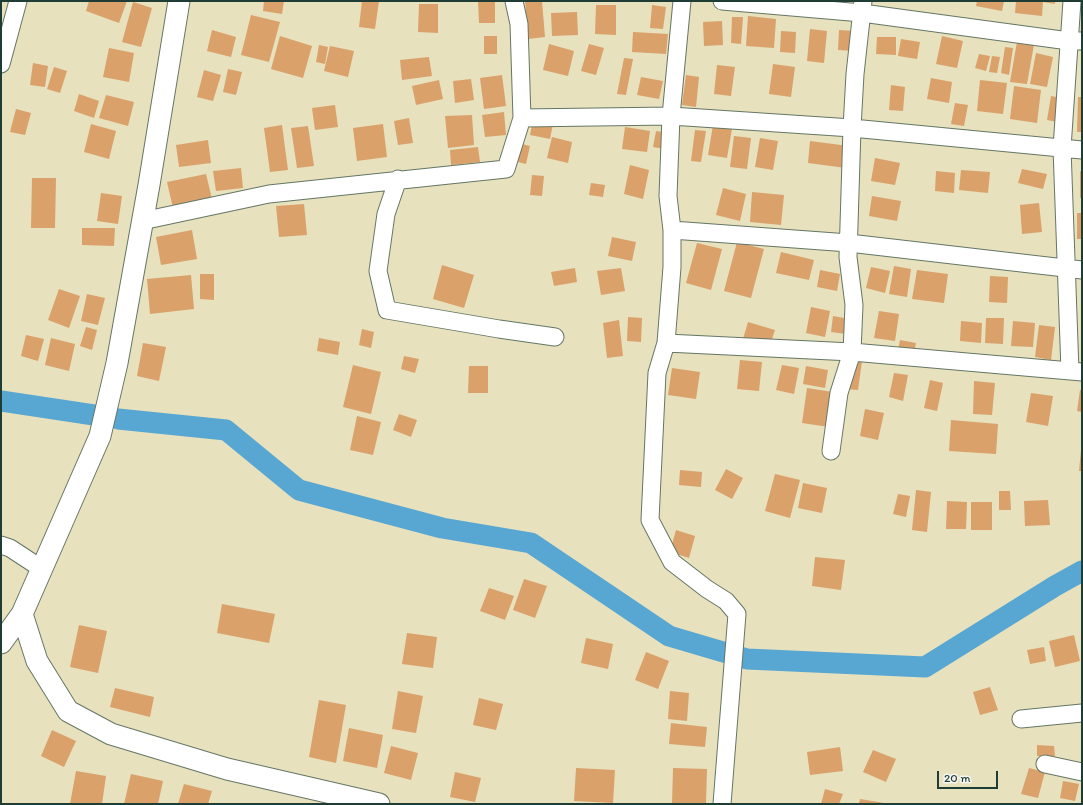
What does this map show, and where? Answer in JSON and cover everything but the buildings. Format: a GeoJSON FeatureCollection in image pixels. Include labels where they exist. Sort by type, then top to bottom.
{"type":"FeatureCollection","features":[{"type":"Feature","properties":{"kind":"street"},"geometry":{"type":"LineString","coordinates":[[1,64],[18,1]]}},
{"type":"Feature","properties":{"kind":"street"},"geometry":{"type":"LineString","coordinates":[[1,642],[22,614],[100,436],[116,364],[142,221],[179,1]]}},
{"type":"Feature","properties":{"kind":"street"},"geometry":{"type":"LineString","coordinates":[[142,221],[269,194],[398,179],[506,169],[522,118],[519,24],[514,1]]}},
{"type":"Feature","properties":{"kind":"street"},"geometry":{"type":"LineString","coordinates":[[682,1],[672,116],[668,196],[672,230],[672,267],[666,343],[657,373],[650,520],[672,562],[726,600],[737,614],[722,804]]}},
{"type":"Feature","properties":{"kind":"street"},"geometry":{"type":"LineString","coordinates":[[722,1],[863,7],[1076,41]]}},
{"type":"Feature","properties":{"kind":"street"},"geometry":{"type":"LineString","coordinates":[[666,343],[852,352],[1076,372],[1074,270],[1062,148],[1076,41],[1072,1]]}},
{"type":"Feature","properties":{"kind":"street"},"geometry":{"type":"LineString","coordinates":[[831,451],[839,393],[852,352],[854,305],[848,257],[852,128],[855,74],[863,7]]}},
{"type":"Feature","properties":{"kind":"street"},"geometry":{"type":"LineString","coordinates":[[522,118],[672,116],[852,128],[1082,150]]}},
{"type":"Feature","properties":{"kind":"street"},"geometry":{"type":"LineString","coordinates":[[398,179],[386,214],[378,271],[387,310],[499,329],[555,336]]}},
{"type":"Feature","properties":{"kind":"street"},"geometry":{"type":"LineString","coordinates":[[672,230],[849,243],[1074,270]]}},
{"type":"Feature","properties":{"kind":"street"},"geometry":{"type":"LineString","coordinates":[[1,545],[10,548],[42,569]]}},
{"type":"Feature","properties":{"kind":"street"},"geometry":{"type":"LineString","coordinates":[[22,614],[37,661],[68,711],[111,734],[227,769],[379,804]]}},
{"type":"Feature","properties":{"kind":"street"},"geometry":{"type":"LineString","coordinates":[[1022,719],[1082,713]]}},
{"type":"Feature","properties":{"kind":"street"},"geometry":{"type":"LineString","coordinates":[[1045,764],[1082,772]]}},
{"type":"Feature","properties":{"kind":"waterway"},"geometry":{"type":"LineString","coordinates":[[1,401],[94,415]]}},
{"type":"Feature","properties":{"kind":"waterway"},"geometry":{"type":"LineString","coordinates":[[118,419],[226,430],[299,490],[442,528],[531,543],[669,636],[747,659],[925,667],[1055,586],[1082,571]]}}]}
